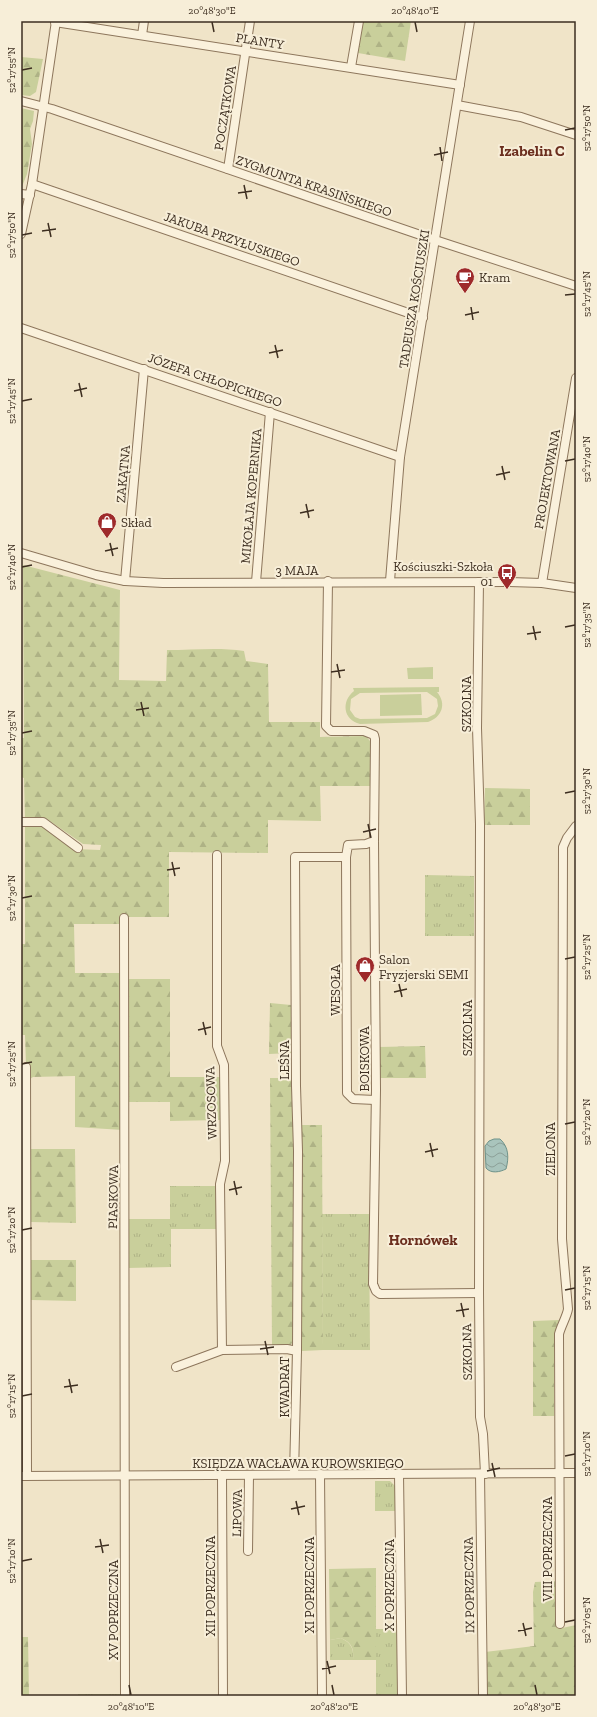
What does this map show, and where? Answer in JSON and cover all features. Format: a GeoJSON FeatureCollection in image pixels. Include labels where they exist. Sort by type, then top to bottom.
{"type":"FeatureCollection","features":[{"type":"Feature","properties":{"kind":"street"},"geometry":{"type":"LineString","coordinates":[[142,35],[144,21]]}},
{"type":"Feature","properties":{"kind":"street","name":"POCZĄTKOWA"},"geometry":{"type":"LineString","coordinates":[[228,169],[250,21]]}},
{"type":"Feature","properties":{"kind":"street"},"geometry":{"type":"LineString","coordinates":[[351,67],[359,21]]}},
{"type":"Feature","properties":{"kind":"street","name":"TADEUSZA KOŚCIUSZKI"},"geometry":{"type":"LineString","coordinates":[[390,581],[400,457],[470,21]]}},
{"type":"Feature","properties":{"kind":"street"},"geometry":{"type":"LineString","coordinates":[[21,234],[32,184],[56,22]]}},
{"type":"Feature","properties":{"kind":"street","name":"PLANTY"},"geometry":{"type":"LineString","coordinates":[[56,22],[460,85]]}},
{"type":"Feature","properties":{"kind":"street","name":"ZYGMUNTA KRASIŃSKIEGO"},"geometry":{"type":"LineString","coordinates":[[21,101],[44,107],[435,240],[576,286]]}},
{"type":"Feature","properties":{"kind":"street"},"geometry":{"type":"LineString","coordinates":[[457,105],[521,117],[576,135]]}},
{"type":"Feature","properties":{"kind":"street","name":"JAKUBA PRZYŁUSKIEGO"},"geometry":{"type":"LineString","coordinates":[[32,184],[423,318]]}},
{"type":"Feature","properties":{"kind":"street"},"geometry":{"type":"LineString","coordinates":[[21,194],[30,195]]}},
{"type":"Feature","properties":{"kind":"street","name":"JÓZEFA CHŁOPICKIEGO"},"geometry":{"type":"LineString","coordinates":[[21,328],[400,457]]}},
{"type":"Feature","properties":{"kind":"street","name":"ZAKĄTNA"},"geometry":{"type":"LineString","coordinates":[[125,581],[144,369]]}},
{"type":"Feature","properties":{"kind":"street","name":"PROJEKTOWANA"},"geometry":{"type":"LineString","coordinates":[[542,583],[576,378]]}},
{"type":"Feature","properties":{"kind":"street","name":"MIKOŁAJA KOPERNIKA"},"geometry":{"type":"LineString","coordinates":[[256,582],[270,412]]}},
{"type":"Feature","properties":{"kind":"street","name":"3 MAJA"},"geometry":{"type":"LineString","coordinates":[[21,553],[96,575],[125,581],[163,583],[328,581],[478,582],[542,583],[576,588]]}},
{"type":"Feature","properties":{"kind":"street","name":"BOISKOWA"},"geometry":{"type":"LineString","coordinates":[[328,581],[326,726],[331,731],[364,730],[374,735],[375,739],[374,841],[376,1090],[373,1284],[376,1291],[380,1294],[479,1293]]}},
{"type":"Feature","properties":{"kind":"street","name":"SZKOLNA"},"geometry":{"type":"LineString","coordinates":[[478,582],[477,728],[480,824],[479,1293],[480,1417],[483,1434],[483,1474]]}},
{"type":"Feature","properties":{"kind":"street"},"geometry":{"type":"LineString","coordinates":[[21,822],[43,822],[78,848]]}},
{"type":"Feature","properties":{"kind":"street","name":"ZIELONA"},"geometry":{"type":"LineString","coordinates":[[558,1474],[559,1334],[562,1324],[568,1314],[562,1239],[563,847],[567,838],[576,826]]}},
{"type":"Feature","properties":{"kind":"street"},"geometry":{"type":"LineString","coordinates":[[346,857],[346,849],[348,846],[366,844],[374,841]]}},
{"type":"Feature","properties":{"kind":"street","name":"WRZOSOWA"},"geometry":{"type":"LineString","coordinates":[[217,855],[217,1046],[224,1065],[225,1161],[220,1184],[222,1350]]}},
{"type":"Feature","properties":{"kind":"street","name":"LEŚNA"},"geometry":{"type":"LineString","coordinates":[[297,1351],[298,1151],[296,1086],[295,863],[296,857],[346,857]]}},
{"type":"Feature","properties":{"kind":"street","name":"WESOŁA"},"geometry":{"type":"LineString","coordinates":[[346,857],[347,1093],[354,1099],[375,1100]]}},
{"type":"Feature","properties":{"kind":"street","name":"PIASKOWA"},"geometry":{"type":"LineString","coordinates":[[124,918],[125,1476]]}},
{"type":"Feature","properties":{"kind":"street"},"geometry":{"type":"LineString","coordinates":[[24,1476],[26,1067]]}},
{"type":"Feature","properties":{"kind":"street","name":"KWADRAT"},"geometry":{"type":"LineString","coordinates":[[176,1367],[222,1350],[287,1349],[297,1351],[294,1474]]}},
{"type":"Feature","properties":{"kind":"street","name":"KSIĘDZA WACŁAWA KUROWSKIEGO"},"geometry":{"type":"LineString","coordinates":[[24,1476],[576,1473]]}},
{"type":"Feature","properties":{"kind":"street","name":"XI POPRZECZNA"},"geometry":{"type":"LineString","coordinates":[[320,1474],[322,1696]]}},
{"type":"Feature","properties":{"kind":"street","name":"X POPRZECZNA"},"geometry":{"type":"LineString","coordinates":[[399,1474],[402,1696]]}},
{"type":"Feature","properties":{"kind":"street","name":"IX POPRZECZNA"},"geometry":{"type":"LineString","coordinates":[[483,1474],[483,1696]]}},
{"type":"Feature","properties":{"kind":"street","name":"VIII POPRZECZNA"},"geometry":{"type":"LineString","coordinates":[[558,1474],[560,1624]]}},
{"type":"Feature","properties":{"kind":"street","name":"XII POPRZECZNA"},"geometry":{"type":"LineString","coordinates":[[222,1475],[223,1696]]}},
{"type":"Feature","properties":{"kind":"street","name":"LIPOWA"},"geometry":{"type":"LineString","coordinates":[[248,1551],[249,1475]]}},
{"type":"Feature","properties":{"kind":"street","name":"XV POPRZECZNA"},"geometry":{"type":"LineString","coordinates":[[125,1476],[125,1696]]}},
{"type":"Feature","properties":{"kind":"green space"},"geometry":{"type":"Polygon","coordinates":[[[363,21],[411,21],[405,61],[358,53],[363,21]]]}},
{"type":"Feature","properties":{"kind":"green space"},"geometry":{"type":"Polygon","coordinates":[[[21,57],[43,59],[36,92],[30,96],[21,95],[21,57]]]}},
{"type":"Feature","properties":{"kind":"green space"},"geometry":{"type":"Polygon","coordinates":[[[21,108],[34,111],[30,129],[32,144],[27,174],[21,189],[21,108]]]}},
{"type":"Feature","properties":{"kind":"green space"},"geometry":{"type":"Polygon","coordinates":[[[23,565],[120,590],[119,680],[166,681],[167,650],[216,649],[244,651],[246,661],[268,664],[269,722],[320,722],[320,737],[366,736],[370,741],[371,786],[320,786],[321,821],[268,820],[268,853],[169,852],[169,917],[127,917],[121,924],[74,924],[75,973],[121,973],[127,979],[170,979],[170,1077],[220,1077],[221,1120],[170,1121],[170,1102],[122,1102],[123,1130],[75,1127],[75,1076],[33,1077],[30,1079],[30,1068],[26,1065],[25,1035],[21,1035],[21,944],[25,944],[25,827],[44,827],[74,849],[100,850],[101,845],[83,844],[47,819],[25,819],[24,778],[21,777],[21,738],[24,738],[23,565]]]}},
{"type":"Feature","properties":{"kind":"green space"},"geometry":{"type":"Polygon","coordinates":[[[433,667],[433,679],[408,679],[407,668],[433,667]]]}},
{"type":"Feature","properties":{"kind":"green space"},"geometry":{"type":"Polygon","coordinates":[[[439,687],[439,692],[437,692],[442,701],[442,710],[437,717],[428,722],[360,724],[350,719],[346,710],[347,700],[354,691],[353,688],[439,687]],[[427,692],[360,693],[351,699],[350,710],[355,717],[360,719],[427,718],[435,714],[438,706],[437,699],[427,692]]]}},
{"type":"Feature","properties":{"kind":"green space"},"geometry":{"type":"Polygon","coordinates":[[[421,694],[422,715],[380,716],[380,695],[421,694]]]}},
{"type":"Feature","properties":{"kind":"green space"},"geometry":{"type":"Polygon","coordinates":[[[485,788],[530,789],[530,825],[484,825],[485,788]]]}},
{"type":"Feature","properties":{"kind":"green space"},"geometry":{"type":"Polygon","coordinates":[[[425,875],[474,876],[474,936],[425,936],[425,875]]]}},
{"type":"Feature","properties":{"kind":"green space"},"geometry":{"type":"Polygon","coordinates":[[[270,1003],[291,1005],[291,1053],[269,1054],[270,1003]]]}},
{"type":"Feature","properties":{"kind":"green space"},"geometry":{"type":"Polygon","coordinates":[[[425,1046],[426,1078],[379,1078],[379,1047],[425,1046]]]}},
{"type":"Feature","properties":{"kind":"green space"},"geometry":{"type":"Polygon","coordinates":[[[270,1078],[293,1078],[295,1151],[294,1340],[290,1346],[272,1345],[270,1078]]]}},
{"type":"Feature","properties":{"kind":"green space"},"geometry":{"type":"Polygon","coordinates":[[[301,1125],[322,1125],[323,1350],[302,1351],[301,1125]]]}},
{"type":"Feature","properties":{"kind":"green space"},"geometry":{"type":"Polygon","coordinates":[[[30,1149],[75,1149],[76,1223],[30,1222],[30,1149]]]}},
{"type":"Feature","properties":{"kind":"green space"},"geometry":{"type":"Polygon","coordinates":[[[170,1186],[216,1186],[217,1229],[171,1229],[171,1267],[128,1268],[128,1219],[170,1219],[170,1186]]]}},
{"type":"Feature","properties":{"kind":"green space"},"geometry":{"type":"Polygon","coordinates":[[[322,1214],[369,1214],[370,1350],[323,1350],[322,1214]]]}},
{"type":"Feature","properties":{"kind":"green space"},"geometry":{"type":"Polygon","coordinates":[[[30,1260],[76,1260],[76,1301],[31,1300],[30,1260]]]}},
{"type":"Feature","properties":{"kind":"green space"},"geometry":{"type":"Polygon","coordinates":[[[559,1320],[554,1345],[554,1416],[533,1416],[533,1321],[559,1320]]]}},
{"type":"Feature","properties":{"kind":"green space"},"geometry":{"type":"Polygon","coordinates":[[[375,1481],[390,1481],[395,1486],[395,1511],[375,1511],[375,1481]]]}},
{"type":"Feature","properties":{"kind":"green space"},"geometry":{"type":"Polygon","coordinates":[[[376,1568],[376,1660],[353,1660],[353,1649],[348,1642],[341,1638],[330,1640],[329,1569],[376,1568]]]}},
{"type":"Feature","properties":{"kind":"green space"},"geometry":{"type":"Polygon","coordinates":[[[557,1581],[557,1627],[562,1628],[576,1625],[576,1696],[486,1696],[485,1652],[534,1646],[533,1592],[535,1582],[557,1581]]]}},
{"type":"Feature","properties":{"kind":"green space"},"geometry":{"type":"Polygon","coordinates":[[[376,1629],[399,1629],[399,1696],[376,1696],[376,1629]]]}},
{"type":"Feature","properties":{"kind":"green space"},"geometry":{"type":"Polygon","coordinates":[[[21,1637],[28,1637],[29,1696],[21,1696],[21,1637]]]}},
{"type":"Feature","properties":{"kind":"green space"},"geometry":{"type":"Polygon","coordinates":[[[341,1638],[351,1646],[353,1660],[330,1660],[330,1640],[341,1638]]]}},
{"type":"Feature","properties":{"kind":"green space"},"geometry":{"type":"Polygon","coordinates":[[[78,1694],[121,1694],[121,1696],[78,1696],[78,1694]]]}},
{"type":"Feature","properties":{"kind":"water"},"geometry":{"type":"Polygon","coordinates":[[[500,1139],[503,1142],[507,1149],[508,1157],[506,1169],[496,1172],[490,1171],[486,1168],[485,1146],[489,1141],[500,1139]]]}},
{"type":"Feature","properties":{"kind":"place","name":"Kram"},"geometry":{"type":"Point","coordinates":[465,294]}},
{"type":"Feature","properties":{"kind":"place","name":"Skład"},"geometry":{"type":"Point","coordinates":[107,539]}},
{"type":"Feature","properties":{"kind":"place","name":"Kościuszki-Szkoła 01"},"geometry":{"type":"Point","coordinates":[507,590]}},
{"type":"Feature","properties":{"kind":"place","name":"Salon Fryzjerski SEMI"},"geometry":{"type":"Point","coordinates":[365,983]}},
{"type":"Feature","properties":{"kind":"district","name":"Izabelin C"},"geometry":{"type":"Point","coordinates":[532,151]}},
{"type":"Feature","properties":{"kind":"district","name":"Hornówek"},"geometry":{"type":"Point","coordinates":[423,1240]}}]}
